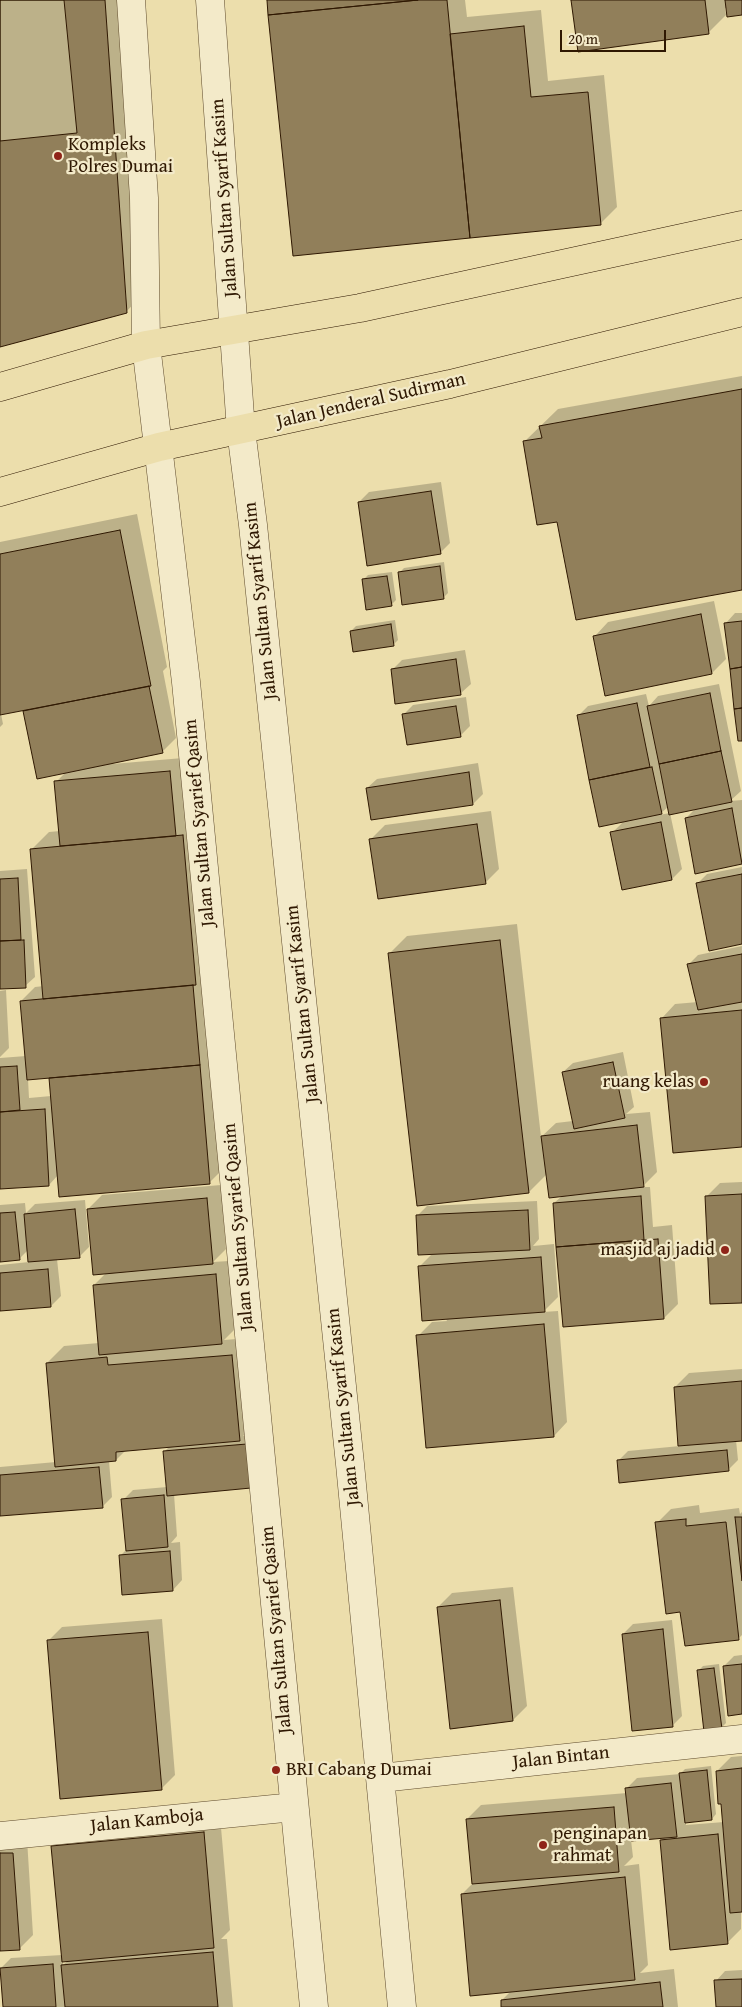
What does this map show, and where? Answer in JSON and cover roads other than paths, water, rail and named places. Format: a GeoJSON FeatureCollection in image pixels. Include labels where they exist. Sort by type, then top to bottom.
{"type":"FeatureCollection","features":[{"type":"Feature","properties":{"kind":"main road"},"geometry":{"type":"LineString","coordinates":[[0,387],[146,345],[360,308],[742,226]]}},
{"type":"Feature","properties":{"kind":"main road","name":"Jalan Jenderal Sudirman"},"geometry":{"type":"LineString","coordinates":[[0,492],[159,447],[450,384],[742,312]]}},
{"type":"Feature","properties":{"kind":"street"},"geometry":{"type":"LineString","coordinates":[[131,0],[144,198],[146,345],[159,447]]}},
{"type":"Feature","properties":{"kind":"street","name":"Jalan Sultan Syarif Kasim"},"geometry":{"type":"LineString","coordinates":[[210,0],[241,430],[254,525],[381,1778],[402,2007]]}},
{"type":"Feature","properties":{"kind":"street","name":"Jalan Sultan Syarief Qasim"},"geometry":{"type":"LineString","coordinates":[[159,447],[186,682],[314,2007]]}},
{"type":"Feature","properties":{"kind":"street","name":"Jalan Bintan"},"geometry":{"type":"LineString","coordinates":[[381,1778],[742,1739]]}},
{"type":"Feature","properties":{"kind":"street","name":"Jalan Kamboja"},"geometry":{"type":"LineString","coordinates":[[0,1836],[294,1807]]}},
{"type":"Feature","properties":{"kind":"place","name":"Kompleks Polres Dumai"},"geometry":{"type":"Point","coordinates":[58,156]}},
{"type":"Feature","properties":{"kind":"place","name":"ruang kelas"},"geometry":{"type":"Point","coordinates":[704,1082]}},
{"type":"Feature","properties":{"kind":"place","name":"masjid aj jadid"},"geometry":{"type":"Point","coordinates":[725,1250]}},
{"type":"Feature","properties":{"kind":"place","name":"BRI Cabang Dumai"},"geometry":{"type":"Point","coordinates":[276,1770]}},
{"type":"Feature","properties":{"kind":"place","name":"penginapan rahmat"},"geometry":{"type":"Point","coordinates":[543,1845]}}]}
